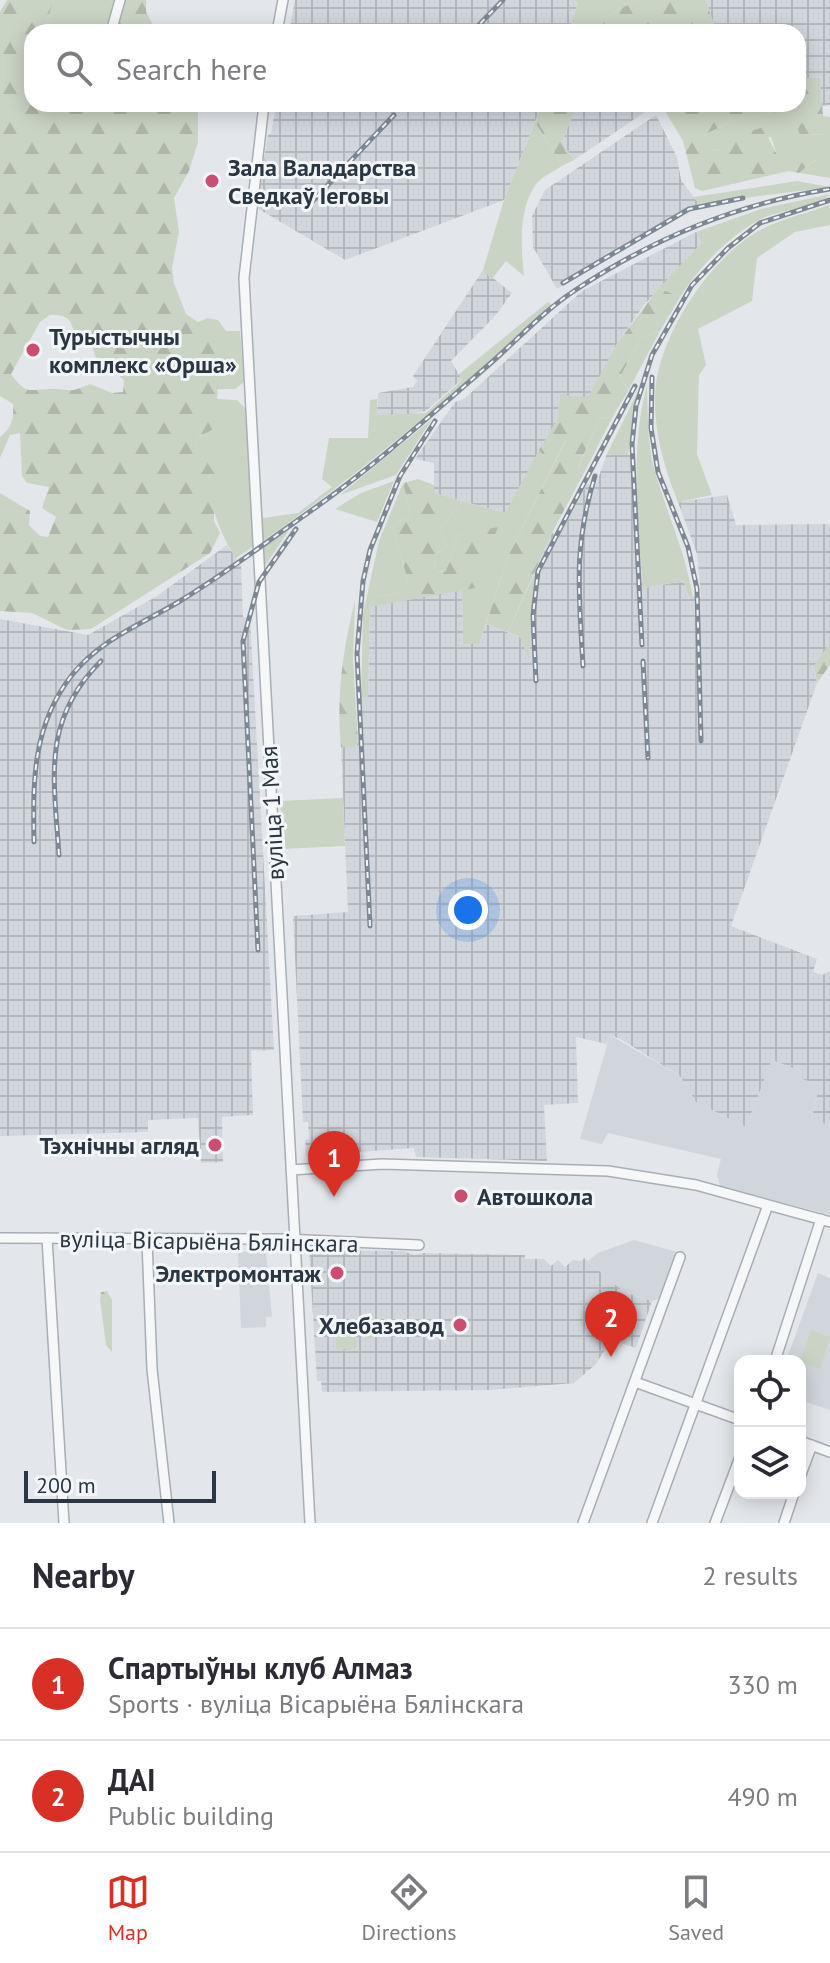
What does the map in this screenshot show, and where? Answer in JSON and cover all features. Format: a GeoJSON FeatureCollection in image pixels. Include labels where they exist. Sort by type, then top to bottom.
{"type":"FeatureCollection","features":[{"type":"Feature","properties":{"kind":"street"},"geometry":{"type":"LineString","coordinates":[[113,24],[120,0]]}},
{"type":"Feature","properties":{"kind":"street"},"geometry":{"type":"LineString","coordinates":[[278,24],[283,0]]}},
{"type":"Feature","properties":{"kind":"street","name":"вуліца 1 Мая"},"geometry":{"type":"LineString","coordinates":[[263,112],[244,278],[310,1523]]}},
{"type":"Feature","properties":{"kind":"street"},"geometry":{"type":"LineString","coordinates":[[291,1170],[382,1164],[608,1171],[696,1185],[825,1221],[777,1355]]}},
{"type":"Feature","properties":{"kind":"street"},"geometry":{"type":"LineString","coordinates":[[652,1523],[698,1405],[768,1205]]}},
{"type":"Feature","properties":{"kind":"street","name":"вуліца Вісарыёна Бялінскага"},"geometry":{"type":"LineString","coordinates":[[0,1238],[296,1240],[419,1245]]}},
{"type":"Feature","properties":{"kind":"street"},"geometry":{"type":"LineString","coordinates":[[47,1238],[64,1523]]}},
{"type":"Feature","properties":{"kind":"street"},"geometry":{"type":"LineString","coordinates":[[147,1240],[152,1369],[169,1523]]}},
{"type":"Feature","properties":{"kind":"street"},"geometry":{"type":"LineString","coordinates":[[583,1523],[680,1257]]}},
{"type":"Feature","properties":{"kind":"street"},"geometry":{"type":"LineString","coordinates":[[635,1382],[734,1418]]}},
{"type":"Feature","properties":{"kind":"street"},"geometry":{"type":"LineString","coordinates":[[806,1443],[830,1452]]}},
{"type":"Feature","properties":{"kind":"street"},"geometry":{"type":"LineString","coordinates":[[806,1461],[812,1445]]}},
{"type":"Feature","properties":{"kind":"street"},"geometry":{"type":"LineString","coordinates":[[715,1523],[734,1473]]}},
{"type":"Feature","properties":{"kind":"street"},"geometry":{"type":"LineString","coordinates":[[784,1523],[792,1499]]}},
{"type":"Feature","properties":{"kind":"shaded area"},"geometry":{"type":"Polygon","coordinates":[[[295,0],[574,0],[578,3],[571,24],[290,24],[295,0]]]}},
{"type":"Feature","properties":{"kind":"shaded area"},"geometry":{"type":"Polygon","coordinates":[[[706,0],[830,0],[830,105],[821,106],[819,78],[806,78],[806,24],[714,24],[706,0]]]}},
{"type":"Feature","properties":{"kind":"shaded area"},"geometry":{"type":"Polygon","coordinates":[[[275,112],[539,112],[504,200],[345,260],[257,208],[268,134],[271,134],[275,112]]]}},
{"type":"Feature","properties":{"kind":"shaded area"},"geometry":{"type":"Polygon","coordinates":[[[574,112],[645,112],[574,160],[562,142],[574,112]]]}},
{"type":"Feature","properties":{"kind":"shaded area"},"geometry":{"type":"Polygon","coordinates":[[[656,115],[677,157],[681,180],[699,204],[557,289],[533,247],[532,216],[545,190],[656,115]]]}},
{"type":"Feature","properties":{"kind":"shaded area"},"geometry":{"type":"Polygon","coordinates":[[[696,232],[702,243],[644,305],[618,342],[594,391],[588,398],[560,396],[557,420],[505,513],[434,493],[434,463],[415,459],[455,402],[464,399],[582,291],[696,232]]]}},
{"type":"Feature","properties":{"kind":"shaded area"},"geometry":{"type":"Polygon","coordinates":[[[483,270],[512,293],[495,316],[451,361],[462,379],[426,411],[399,416],[377,415],[378,393],[413,387],[417,381],[413,376],[483,270]]]}},
{"type":"Feature","properties":{"kind":"shaded area"},"geometry":{"type":"Polygon","coordinates":[[[607,454],[635,455],[643,588],[684,581],[688,596],[701,596],[697,554],[678,502],[727,495],[736,525],[830,524],[830,643],[814,667],[817,683],[731,926],[817,959],[813,972],[822,975],[830,971],[830,1125],[811,1120],[820,1085],[799,1078],[801,1071],[772,1060],[746,1127],[696,1102],[680,1076],[622,1040],[610,1035],[607,1044],[576,1037],[578,1103],[544,1105],[547,1161],[416,1157],[414,1148],[306,1156],[305,1140],[309,1139],[308,1122],[303,1122],[293,916],[348,912],[341,747],[355,747],[363,735],[361,697],[368,696],[370,607],[462,588],[463,644],[479,643],[486,624],[520,637],[529,656],[534,575],[552,533],[560,534],[587,484],[595,487],[607,454]]]}},
{"type":"Feature","properties":{"kind":"shaded area"},"geometry":{"type":"Polygon","coordinates":[[[227,545],[241,565],[243,617],[250,618],[274,1050],[251,1051],[253,1115],[222,1117],[223,1162],[201,1163],[198,1118],[148,1120],[148,1132],[0,1136],[0,619],[88,635],[157,596],[227,545]]]}},
{"type":"Feature","properties":{"kind":"shaded area"},"geometry":{"type":"Polygon","coordinates":[[[610,1035],[680,1076],[696,1102],[746,1127],[772,1060],[801,1071],[799,1078],[820,1085],[811,1119],[830,1125],[830,1215],[720,1186],[717,1174],[721,1159],[608,1133],[602,1144],[580,1139],[610,1035]]]}},
{"type":"Feature","properties":{"kind":"shaded area"},"geometry":{"type":"Polygon","coordinates":[[[634,1240],[677,1252],[660,1298],[652,1301],[624,1292],[588,1261],[598,1253],[634,1240]]]}},
{"type":"Feature","properties":{"kind":"shaded area"},"geometry":{"type":"Polygon","coordinates":[[[309,1250],[402,1251],[415,1255],[525,1255],[525,1259],[544,1259],[551,1266],[558,1260],[565,1267],[573,1260],[582,1261],[584,1258],[624,1292],[652,1301],[636,1348],[611,1340],[596,1364],[574,1383],[490,1390],[322,1392],[321,1381],[317,1381],[309,1250]]]}},
{"type":"Feature","properties":{"kind":"shaded area"},"geometry":{"type":"Polygon","coordinates":[[[266,1251],[272,1317],[266,1317],[266,1327],[241,1328],[238,1252],[266,1251]]]}},
{"type":"Feature","properties":{"kind":"shaded area"},"geometry":{"type":"Polygon","coordinates":[[[818,1273],[830,1278],[830,1410],[806,1402],[806,1355],[788,1355],[818,1273]]]}},
{"type":"Feature","properties":{"kind":"green space"},"geometry":{"type":"Polygon","coordinates":[[[7,0],[54,0],[46,24],[24,24],[24,112],[198,112],[198,142],[189,171],[174,198],[179,232],[172,268],[174,283],[186,314],[198,322],[208,318],[218,320],[217,427],[199,437],[196,446],[215,474],[214,521],[220,533],[210,553],[91,629],[67,630],[32,613],[0,611],[0,493],[30,511],[29,525],[40,536],[48,537],[56,517],[42,508],[49,487],[27,483],[22,476],[20,433],[10,435],[0,458],[0,437],[10,426],[13,404],[0,396],[0,12],[7,0]],[[50,315],[40,322],[11,374],[16,381],[29,390],[73,390],[90,384],[112,393],[123,392],[124,380],[95,356],[90,339],[73,329],[68,319],[50,315]]]}},
{"type":"Feature","properties":{"kind":"green space"},"geometry":{"type":"Polygon","coordinates":[[[54,0],[123,0],[118,24],[46,24],[54,0]]]}},
{"type":"Feature","properties":{"kind":"green space"},"geometry":{"type":"Polygon","coordinates":[[[123,0],[146,0],[146,12],[153,24],[118,24],[123,0]]]}},
{"type":"Feature","properties":{"kind":"green space"},"geometry":{"type":"Polygon","coordinates":[[[574,0],[637,0],[603,18],[600,24],[571,24],[578,3],[574,0]]]}},
{"type":"Feature","properties":{"kind":"green space"},"geometry":{"type":"Polygon","coordinates":[[[637,0],[706,0],[714,24],[600,24],[603,18],[637,0]]]}},
{"type":"Feature","properties":{"kind":"green space"},"geometry":{"type":"Polygon","coordinates":[[[806,78],[820,78],[823,116],[830,117],[830,134],[800,135],[797,127],[810,117],[806,78]]]}},
{"type":"Feature","properties":{"kind":"green space"},"geometry":{"type":"Polygon","coordinates":[[[806,98],[810,117],[800,135],[830,134],[830,178],[799,173],[818,158],[777,155],[771,137],[724,150],[709,149],[703,136],[735,120],[777,112],[806,112],[806,98]]]}},
{"type":"Feature","properties":{"kind":"green space"},"geometry":{"type":"Polygon","coordinates":[[[539,112],[574,112],[562,142],[574,160],[562,166],[535,122],[539,112]]]}},
{"type":"Feature","properties":{"kind":"green space"},"geometry":{"type":"Polygon","coordinates":[[[666,112],[777,112],[735,120],[704,135],[709,149],[724,150],[733,137],[763,127],[777,155],[819,157],[799,173],[789,171],[702,191],[695,188],[683,141],[666,112]]]}},
{"type":"Feature","properties":{"kind":"green space"},"geometry":{"type":"Polygon","coordinates":[[[535,122],[562,166],[536,184],[526,205],[522,241],[524,276],[506,261],[492,279],[483,270],[504,200],[535,122]]]}},
{"type":"Feature","properties":{"kind":"green space"},"geometry":{"type":"Polygon","coordinates":[[[797,181],[830,187],[699,204],[694,197],[797,181]]]}},
{"type":"Feature","properties":{"kind":"green space"},"geometry":{"type":"Polygon","coordinates":[[[830,194],[816,203],[769,216],[749,226],[716,253],[680,297],[659,288],[702,243],[696,232],[761,209],[830,194]]]}},
{"type":"Feature","properties":{"kind":"green space"},"geometry":{"type":"Polygon","coordinates":[[[830,205],[830,225],[795,232],[757,258],[752,301],[698,329],[706,365],[699,375],[697,454],[712,495],[678,502],[661,450],[655,395],[658,372],[677,323],[708,276],[746,239],[766,227],[830,205]]]}},
{"type":"Feature","properties":{"kind":"green space"},"geometry":{"type":"Polygon","coordinates":[[[659,288],[680,297],[660,331],[641,338],[620,377],[628,391],[612,418],[599,419],[578,468],[585,471],[552,533],[508,632],[486,624],[510,551],[566,440],[559,439],[545,458],[539,450],[557,420],[560,395],[588,397],[618,342],[659,288]]]}},
{"type":"Feature","properties":{"kind":"green space"},"geometry":{"type":"Polygon","coordinates":[[[548,302],[554,306],[448,398],[339,486],[263,541],[263,518],[298,513],[332,487],[322,479],[329,438],[368,438],[370,400],[377,399],[377,415],[426,413],[462,380],[459,374],[548,302]]]}},
{"type":"Feature","properties":{"kind":"green space"},"geometry":{"type":"Polygon","coordinates":[[[218,320],[226,331],[240,331],[244,382],[235,389],[216,389],[218,320]]]}},
{"type":"Feature","properties":{"kind":"green space"},"geometry":{"type":"Polygon","coordinates":[[[660,331],[628,391],[620,377],[641,338],[660,331]]]}},
{"type":"Feature","properties":{"kind":"green space"},"geometry":{"type":"Polygon","coordinates":[[[647,385],[652,461],[686,564],[693,597],[688,596],[684,581],[643,588],[637,461],[641,410],[647,385]]]}},
{"type":"Feature","properties":{"kind":"green space"},"geometry":{"type":"Polygon","coordinates":[[[637,393],[628,455],[607,454],[637,393]]]}},
{"type":"Feature","properties":{"kind":"green space"},"geometry":{"type":"Polygon","coordinates":[[[216,399],[237,400],[245,408],[254,546],[236,558],[216,518],[196,446],[199,437],[217,427],[216,399]]]}},
{"type":"Feature","properties":{"kind":"green space"},"geometry":{"type":"Polygon","coordinates":[[[612,418],[585,471],[578,469],[599,419],[612,418]]]}},
{"type":"Feature","properties":{"kind":"green space"},"geometry":{"type":"Polygon","coordinates":[[[432,419],[396,475],[340,495],[432,419]]]}},
{"type":"Feature","properties":{"kind":"green space"},"geometry":{"type":"Polygon","coordinates":[[[560,438],[566,439],[510,551],[479,644],[463,644],[462,588],[497,528],[458,534],[446,571],[435,572],[434,557],[446,545],[441,528],[462,501],[505,513],[539,450],[544,457],[560,438]]]}},
{"type":"Feature","properties":{"kind":"green space"},"geometry":{"type":"Polygon","coordinates":[[[418,479],[434,485],[435,493],[462,501],[441,528],[446,545],[434,557],[435,572],[446,571],[458,534],[498,527],[475,588],[370,607],[375,597],[397,594],[408,581],[392,526],[411,516],[403,483],[418,479]]]}},
{"type":"Feature","properties":{"kind":"green space"},"geometry":{"type":"Polygon","coordinates":[[[394,481],[377,522],[335,509],[361,493],[394,481]]]}},
{"type":"Feature","properties":{"kind":"green space"},"geometry":{"type":"Polygon","coordinates":[[[403,483],[411,516],[392,526],[408,581],[397,594],[375,597],[370,607],[368,697],[361,697],[363,614],[379,541],[403,483]]]}},
{"type":"Feature","properties":{"kind":"green space"},"geometry":{"type":"Polygon","coordinates":[[[289,530],[263,569],[263,548],[289,530]]]}},
{"type":"Feature","properties":{"kind":"green space"},"geometry":{"type":"Polygon","coordinates":[[[534,575],[529,659],[520,637],[508,632],[534,575]]]}},
{"type":"Feature","properties":{"kind":"green space"},"geometry":{"type":"Polygon","coordinates":[[[355,600],[353,658],[358,742],[355,747],[341,747],[339,709],[342,673],[355,600]]]}},
{"type":"Feature","properties":{"kind":"green space"},"geometry":{"type":"Polygon","coordinates":[[[830,643],[830,665],[817,683],[814,666],[830,643]]]}},
{"type":"Feature","properties":{"kind":"green space"},"geometry":{"type":"Polygon","coordinates":[[[343,798],[345,846],[283,849],[280,801],[343,798]]]}},
{"type":"Feature","properties":{"kind":"green space"},"geometry":{"type":"Polygon","coordinates":[[[107,1291],[112,1300],[112,1352],[106,1345],[100,1299],[101,1292],[107,1291]]]}},
{"type":"Feature","properties":{"kind":"green space"},"geometry":{"type":"Polygon","coordinates":[[[385,1320],[394,1326],[392,1332],[367,1339],[368,1330],[377,1321],[385,1320]]]}},
{"type":"Feature","properties":{"kind":"green space"},"geometry":{"type":"Polygon","coordinates":[[[335,1327],[355,1327],[357,1349],[336,1350],[335,1327]]]}},
{"type":"Feature","properties":{"kind":"green space"},"geometry":{"type":"Polygon","coordinates":[[[811,1330],[830,1337],[820,1369],[806,1364],[806,1355],[802,1355],[811,1330]]]}},
{"type":"Feature","properties":{"kind":"railway"},"geometry":{"type":"LineString","coordinates":[[480,24],[503,0]]}},
{"type":"Feature","properties":{"kind":"railway"},"geometry":{"type":"LineString","coordinates":[[308,206],[394,115]]}},
{"type":"Feature","properties":{"kind":"railway"},"geometry":{"type":"LineString","coordinates":[[34,842],[35,776],[42,734],[59,694],[83,662],[96,651],[212,581],[329,497],[423,422],[553,307],[604,272],[696,226],[761,204],[830,189]]}},
{"type":"Feature","properties":{"kind":"railway"},"geometry":{"type":"LineString","coordinates":[[563,283],[689,209],[743,198]]}},
{"type":"Feature","properties":{"kind":"railway"},"geometry":{"type":"LineString","coordinates":[[642,645],[632,444],[636,406],[652,355],[692,285],[728,248],[760,223],[830,200]]}},
{"type":"Feature","properties":{"kind":"railway"},"geometry":{"type":"LineString","coordinates":[[652,377],[651,428],[658,472],[688,547],[697,589],[701,741]]}},
{"type":"Feature","properties":{"kind":"railway"},"geometry":{"type":"LineString","coordinates":[[536,681],[533,615],[538,571],[635,386]]}},
{"type":"Feature","properties":{"kind":"railway"},"geometry":{"type":"LineString","coordinates":[[370,926],[357,654],[363,581],[370,550],[400,476],[435,421]]}},
{"type":"Feature","properties":{"kind":"railway"},"geometry":{"type":"LineString","coordinates":[[583,666],[580,548],[595,476]]}},
{"type":"Feature","properties":{"kind":"railway"},"geometry":{"type":"LineString","coordinates":[[258,950],[243,641],[259,582],[296,529]]}},
{"type":"Feature","properties":{"kind":"railway"},"geometry":{"type":"LineString","coordinates":[[59,855],[54,776],[60,728],[68,706],[82,683],[101,661]]}},
{"type":"Feature","properties":{"kind":"railway"},"geometry":{"type":"LineString","coordinates":[[643,661],[648,758]]}},
{"type":"Feature","properties":{"kind":"place","name":"Зала Валадарства Сведкаў Іеговы"},"geometry":{"type":"Point","coordinates":[212,181]}},
{"type":"Feature","properties":{"kind":"place","name":"Турыстычны комплекс «Орша»"},"geometry":{"type":"Point","coordinates":[33,350]}},
{"type":"Feature","properties":{"kind":"place","name":"Тэхнічны агляд"},"geometry":{"type":"Point","coordinates":[215,1145]}},
{"type":"Feature","properties":{"kind":"place","name":"Автошкола"},"geometry":{"type":"Point","coordinates":[461,1196]}},
{"type":"Feature","properties":{"kind":"place","name":"Спартыўны клуб Алмаз"},"geometry":{"type":"Point","coordinates":[334,1197]}},
{"type":"Feature","properties":{"kind":"place","name":"Электромонтаж"},"geometry":{"type":"Point","coordinates":[337,1273]}},
{"type":"Feature","properties":{"kind":"place","name":"Хлебазавод"},"geometry":{"type":"Point","coordinates":[460,1325]}},
{"type":"Feature","properties":{"kind":"place","name":"ДАІ"},"geometry":{"type":"Point","coordinates":[611,1357]}}]}
